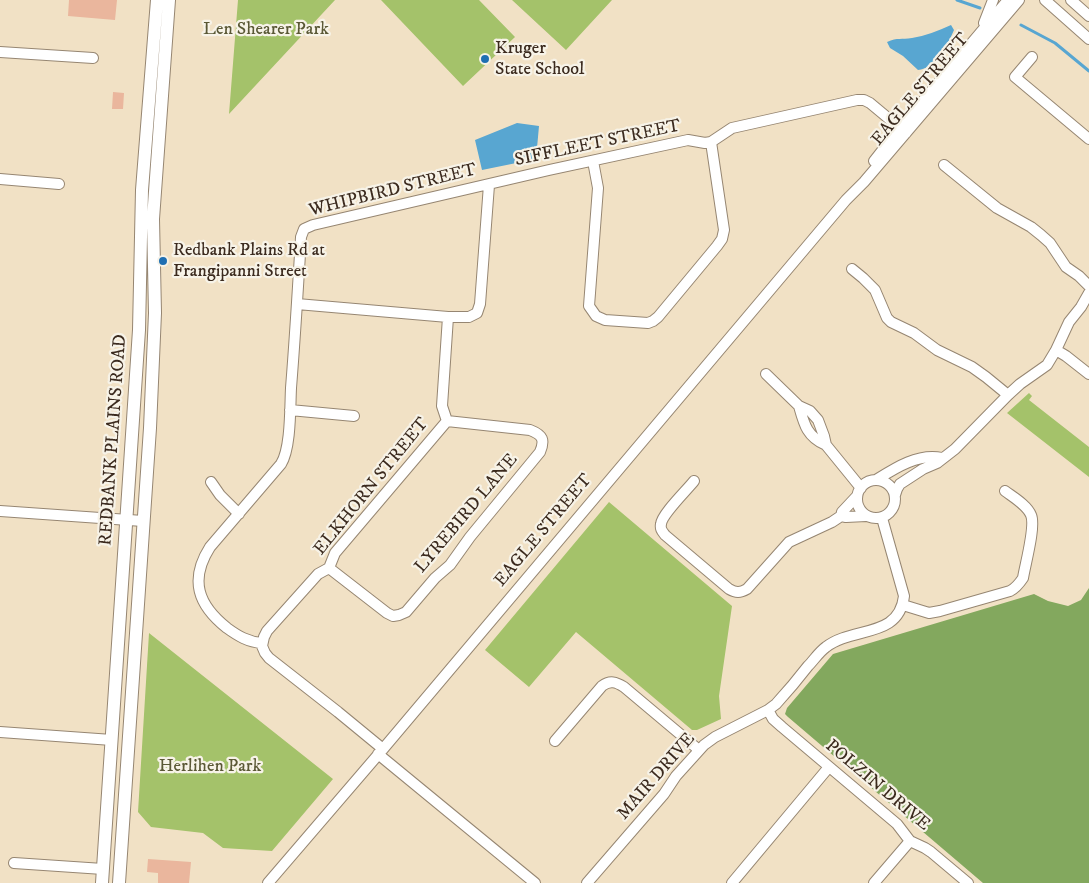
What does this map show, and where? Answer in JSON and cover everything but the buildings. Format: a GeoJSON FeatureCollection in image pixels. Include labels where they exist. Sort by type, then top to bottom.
{"type":"FeatureCollection","features":[{"type":"Feature","properties":{"kind":"main road","name":"REDBANK PLAINS ROAD"},"geometry":{"type":"LineString","coordinates":[[102,883],[140,322],[142,190],[157,0]]}},
{"type":"Feature","properties":{"kind":"main road","name":"REDBANK PLAINS ROAD"},"geometry":{"type":"LineString","coordinates":[[119,883],[155,313],[153,210],[169,0]]}},
{"type":"Feature","properties":{"kind":"street"},"geometry":{"type":"LineString","coordinates":[[981,32],[993,0]]}},
{"type":"Feature","properties":{"kind":"street","name":"EAGLE STREET"},"geometry":{"type":"LineString","coordinates":[[268,883],[846,200],[864,182],[903,130],[1008,0]]}},
{"type":"Feature","properties":{"kind":"street","name":"EAGLE STREET"},"geometry":{"type":"LineString","coordinates":[[903,130],[1018,0]]}},
{"type":"Feature","properties":{"kind":"street"},"geometry":{"type":"LineString","coordinates":[[1044,0],[1089,39]]}},
{"type":"Feature","properties":{"kind":"street"},"geometry":{"type":"LineString","coordinates":[[1071,0],[1089,16]]}},
{"type":"Feature","properties":{"kind":"street"},"geometry":{"type":"LineString","coordinates":[[0,52],[94,58]]}},
{"type":"Feature","properties":{"kind":"street"},"geometry":{"type":"LineString","coordinates":[[1032,57],[1015,77],[1089,139]]}},
{"type":"Feature","properties":{"kind":"street"},"geometry":{"type":"LineString","coordinates":[[593,161],[598,188],[589,306],[596,316],[605,320],[648,323],[658,317],[722,239],[724,230],[711,142],[732,128],[857,100],[864,100],[870,103],[903,130]]}},
{"type":"Feature","properties":{"kind":"street","name":"SIFFLEET STREET"},"geometry":{"type":"LineString","coordinates":[[489,184],[688,140],[705,143],[711,142]]}},
{"type":"Feature","properties":{"kind":"street"},"geometry":{"type":"LineString","coordinates":[[944,165],[997,208],[1041,235],[1050,243],[1066,267],[1089,286]]}},
{"type":"Feature","properties":{"kind":"street"},"geometry":{"type":"LineString","coordinates":[[0,179],[59,184]]}},
{"type":"Feature","properties":{"kind":"street"},"geometry":{"type":"LineString","coordinates":[[297,304],[448,317],[469,317],[476,313],[480,304],[489,184]]}},
{"type":"Feature","properties":{"kind":"street","name":"WHIPBIRD STREET"},"geometry":{"type":"LineString","coordinates":[[262,643],[253,642],[238,636],[208,611],[200,594],[200,569],[210,547],[285,458],[290,410],[301,238],[304,229],[313,225],[489,184]]}},
{"type":"Feature","properties":{"kind":"street"},"geometry":{"type":"LineString","coordinates":[[852,269],[864,278],[874,290],[887,318],[891,322],[914,333],[937,350],[972,367],[1008,395]]}},
{"type":"Feature","properties":{"kind":"street"},"geometry":{"type":"LineString","coordinates":[[841,516],[882,518],[889,514],[895,504],[895,495],[900,484],[923,469],[937,463],[966,439],[1020,384],[1046,365],[1056,350],[1069,322],[1089,293]]}},
{"type":"Feature","properties":{"kind":"street","name":"ELKHORN STREET"},"geometry":{"type":"LineString","coordinates":[[262,643],[268,631],[318,574],[330,568],[335,553],[447,421],[442,406],[448,317]]}},
{"type":"Feature","properties":{"kind":"street"},"geometry":{"type":"LineString","coordinates":[[1056,350],[1089,374]]}},
{"type":"Feature","properties":{"kind":"street"},"geometry":{"type":"LineString","coordinates":[[766,374],[799,406],[810,411],[818,420],[826,445],[859,492],[858,504],[866,516]]}},
{"type":"Feature","properties":{"kind":"street"},"geometry":{"type":"LineString","coordinates":[[290,410],[354,416]]}},
{"type":"Feature","properties":{"kind":"street","name":"LYREBIRD LANE"},"geometry":{"type":"LineString","coordinates":[[330,568],[387,613],[399,616],[406,612],[435,578],[450,566],[470,537],[540,452],[543,444],[542,439],[537,433],[530,430],[447,421]]}},
{"type":"Feature","properties":{"kind":"street"},"geometry":{"type":"LineString","coordinates":[[694,481],[664,516],[661,526],[662,530],[665,535],[729,589],[738,593],[747,589],[789,542],[826,526],[841,516],[842,512],[867,482],[876,480],[901,465],[919,459],[936,456],[942,458]]}},
{"type":"Feature","properties":{"kind":"street"},"geometry":{"type":"LineString","coordinates":[[876,480],[888,484],[895,495]]}},
{"type":"Feature","properties":{"kind":"street"},"geometry":{"type":"LineString","coordinates":[[211,482],[220,495],[239,514]]}},
{"type":"Feature","properties":{"kind":"street"},"geometry":{"type":"LineString","coordinates":[[882,518],[903,588],[903,605],[929,613],[940,611],[1010,591],[1020,584],[1023,578],[1032,526],[1031,516],[1025,508],[1005,491]]}},
{"type":"Feature","properties":{"kind":"street"},"geometry":{"type":"LineString","coordinates":[[0,511],[143,521]]}},
{"type":"Feature","properties":{"kind":"street","name":"MAIR DRIVE"},"geometry":{"type":"LineString","coordinates":[[587,883],[664,794],[676,776],[709,741],[776,704],[826,647],[841,639],[887,625],[894,620],[903,605]]}},
{"type":"Feature","properties":{"kind":"street"},"geometry":{"type":"LineString","coordinates":[[262,643],[263,650],[269,658],[338,712],[380,751],[535,883]]}},
{"type":"Feature","properties":{"kind":"street"},"geometry":{"type":"LineString","coordinates":[[555,741],[602,686],[606,683],[616,682],[699,750]]}},
{"type":"Feature","properties":{"kind":"street","name":"POLZIN DRIVE"},"geometry":{"type":"LineString","coordinates":[[768,710],[773,719],[782,728],[898,824],[910,841],[931,852],[968,883]]}},
{"type":"Feature","properties":{"kind":"street"},"geometry":{"type":"LineString","coordinates":[[0,732],[112,740]]}},
{"type":"Feature","properties":{"kind":"street"},"geometry":{"type":"LineString","coordinates":[[732,883],[829,767]]}},
{"type":"Feature","properties":{"kind":"street"},"geometry":{"type":"LineString","coordinates":[[874,883],[910,841]]}},
{"type":"Feature","properties":{"kind":"street"},"geometry":{"type":"LineString","coordinates":[[14,863],[103,869]]}},
{"type":"Feature","properties":{"kind":"green space","name":"Len Shearer Park"},"geometry":{"type":"Polygon","coordinates":[[[238,0],[335,0],[229,114],[238,0]]]}},
{"type":"Feature","properties":{"kind":"green space"},"geometry":{"type":"Polygon","coordinates":[[[381,0],[479,0],[515,37],[463,86],[381,0]]]}},
{"type":"Feature","properties":{"kind":"green space"},"geometry":{"type":"Polygon","coordinates":[[[512,0],[612,0],[566,50],[512,0]]]}},
{"type":"Feature","properties":{"kind":"green space"},"geometry":{"type":"Polygon","coordinates":[[[1029,393],[1032,396],[1029,400],[1089,447],[1089,477],[1007,413],[1029,393]]]}},
{"type":"Feature","properties":{"kind":"green space"},"geometry":{"type":"Polygon","coordinates":[[[609,502],[732,606],[719,696],[721,719],[697,730],[692,730],[576,632],[529,687],[485,650],[609,502]]]}},
{"type":"Feature","properties":{"kind":"green space"},"geometry":{"type":"Polygon","coordinates":[[[1089,588],[1089,883],[983,883],[785,714],[787,708],[833,654],[1034,594],[1048,601],[1068,606],[1081,600],[1089,588]]]}},
{"type":"Feature","properties":{"kind":"green space","name":"Herlihen Park"},"geometry":{"type":"Polygon","coordinates":[[[149,633],[333,779],[272,851],[223,848],[203,833],[151,827],[138,812],[149,633]]]}},
{"type":"Feature","properties":{"kind":"water"},"geometry":{"type":"Polygon","coordinates":[[[951,25],[954,30],[944,49],[935,61],[924,69],[918,70],[903,56],[890,48],[887,42],[922,36],[951,25]]]}},
{"type":"Feature","properties":{"kind":"water"},"geometry":{"type":"Polygon","coordinates":[[[517,123],[539,126],[536,159],[482,170],[475,140],[517,123]]]}},
{"type":"Feature","properties":{"kind":"waterway"},"geometry":{"type":"LineString","coordinates":[[957,0],[980,8]]}},
{"type":"Feature","properties":{"kind":"waterway"},"geometry":{"type":"LineString","coordinates":[[1021,25],[1055,43],[1089,71]]}},
{"type":"Feature","properties":{"kind":"place","name":"Kruger State School"},"geometry":{"type":"Point","coordinates":[485,59]}},
{"type":"Feature","properties":{"kind":"place","name":"Redbank Plains Rd at Frangipanni Street"},"geometry":{"type":"Point","coordinates":[163,261]}}]}
